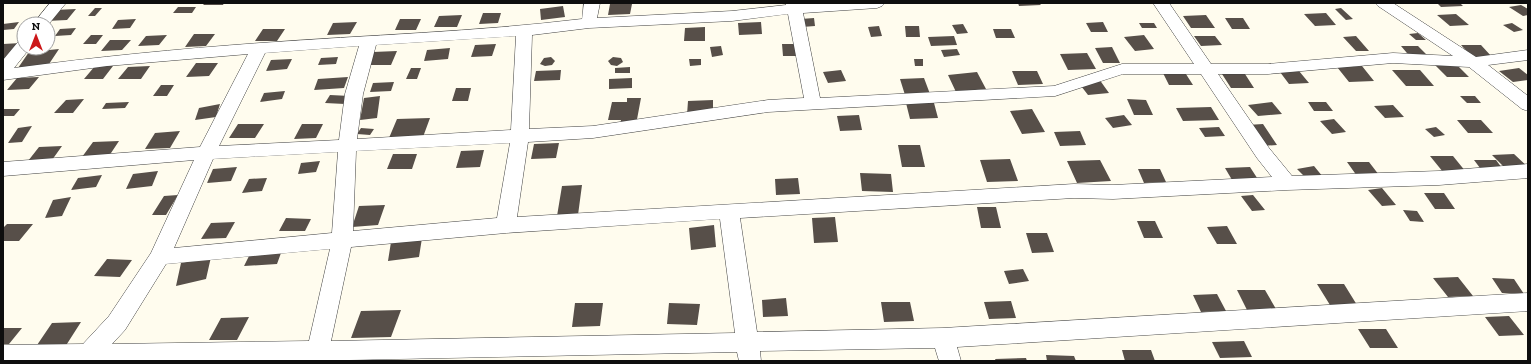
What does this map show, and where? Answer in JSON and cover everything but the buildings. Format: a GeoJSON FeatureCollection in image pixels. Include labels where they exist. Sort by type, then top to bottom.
{"type":"FeatureCollection","features":[{"type":"Feature","properties":{"kind":"street"},"geometry":{"type":"LineString","coordinates":[[47,16],[58,3]]}},
{"type":"Feature","properties":{"kind":"street"},"geometry":{"type":"LineString","coordinates":[[589,23],[592,3]]}},
{"type":"Feature","properties":{"kind":"street"},"geometry":{"type":"LineString","coordinates":[[3,75],[107,60],[259,48],[524,31],[589,23],[732,16],[793,6],[877,3]]}},
{"type":"Feature","properties":{"kind":"street"},"geometry":{"type":"LineString","coordinates":[[1161,3],[1263,153],[1287,183]]}},
{"type":"Feature","properties":{"kind":"street"},"geometry":{"type":"LineString","coordinates":[[1383,3],[1473,62],[1528,105]]}},
{"type":"Feature","properties":{"kind":"street"},"geometry":{"type":"LineString","coordinates":[[793,6],[813,103]]}},
{"type":"Feature","properties":{"kind":"street"},"geometry":{"type":"LineString","coordinates":[[506,225],[520,136],[524,31]]}},
{"type":"Feature","properties":{"kind":"street"},"geometry":{"type":"LineString","coordinates":[[318,351],[342,241],[347,146],[354,94],[369,41]]}},
{"type":"Feature","properties":{"kind":"street"},"geometry":{"type":"LineString","coordinates":[[86,357],[117,323],[160,257],[206,153],[259,48]]}},
{"type":"Feature","properties":{"kind":"street"},"geometry":{"type":"LineString","coordinates":[[3,71],[16,55]]}},
{"type":"Feature","properties":{"kind":"street"},"geometry":{"type":"LineString","coordinates":[[3,169],[206,153],[593,132],[768,106],[1055,91],[1122,70],[1268,69],[1393,58],[1473,62],[1528,55]]}},
{"type":"Feature","properties":{"kind":"street"},"geometry":{"type":"LineString","coordinates":[[160,257],[506,225],[1074,191],[1114,192],[1287,183],[1439,178],[1528,170]]}},
{"type":"Feature","properties":{"kind":"street"},"geometry":{"type":"LineString","coordinates":[[729,211],[749,351]]}},
{"type":"Feature","properties":{"kind":"street"},"geometry":{"type":"LineString","coordinates":[[3,355],[86,357],[318,351],[532,354],[749,351],[1528,302]]}},
{"type":"Feature","properties":{"kind":"street"},"geometry":{"type":"LineString","coordinates":[[943,338],[950,361]]}}]}
